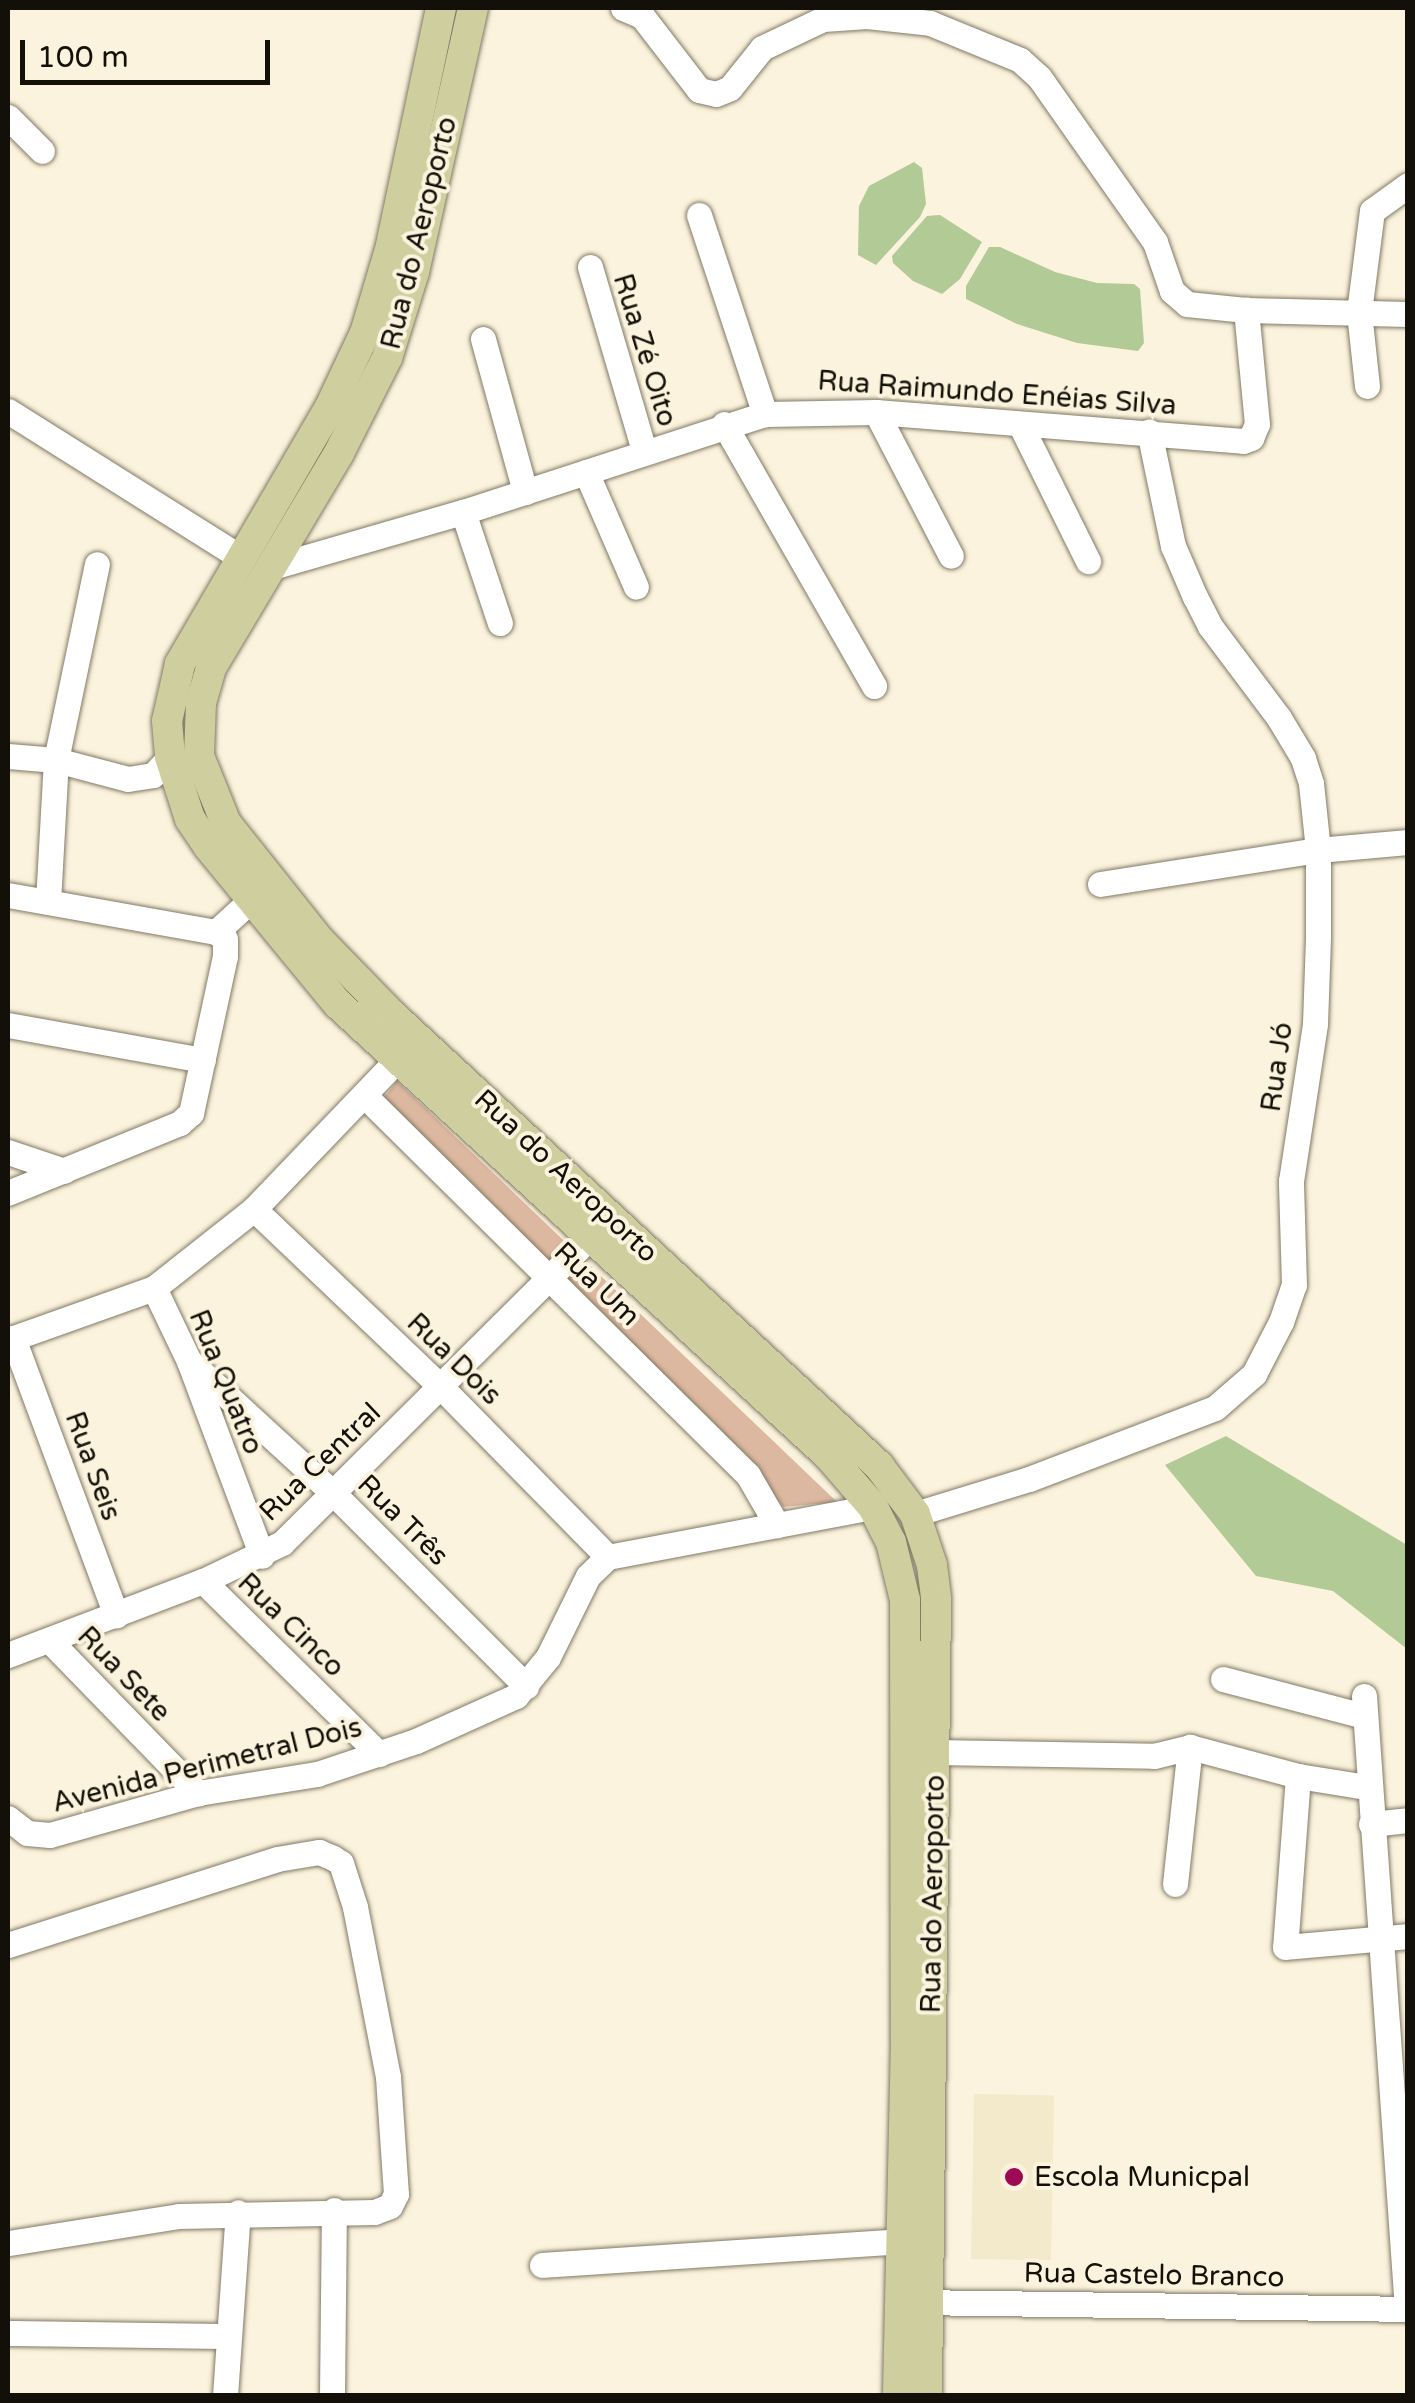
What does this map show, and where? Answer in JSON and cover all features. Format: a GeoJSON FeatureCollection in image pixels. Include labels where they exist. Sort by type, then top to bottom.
{"type":"FeatureCollection","features":[{"type":"Feature","properties":{"kind":"main road","name":"Rua do Aeroporto"},"geometry":{"type":"LineString","coordinates":[[440,8],[381,281],[351,367],[180,664],[168,720],[170,757],[190,818],[338,1004],[396,1061],[600,1227],[880,1466],[915,1514],[932,1565],[936,1599],[935,1752],[914,2302],[898,2396]]}},
{"type":"Feature","properties":{"kind":"main road","name":"Rua do Aeroporto"},"geometry":{"type":"LineString","coordinates":[[472,8],[402,318],[373,390],[339,453],[212,668],[201,703],[199,756],[226,823],[319,940],[828,1456],[873,1507],[891,1542],[905,1600],[902,2240],[926,2396]]}},
{"type":"Feature","properties":{"kind":"main road"},"geometry":{"type":"LineString","coordinates":[[312,437],[339,453]]}},
{"type":"Feature","properties":{"kind":"street"},"geometry":{"type":"LineString","coordinates":[[623,8],[642,16],[698,90],[716,94],[730,88],[762,48],[823,19],[867,16],[930,23],[1020,60],[1039,77],[1156,242],[1172,291],[1187,304],[1246,310],[1408,314]]}},
{"type":"Feature","properties":{"kind":"street"},"geometry":{"type":"LineString","coordinates":[[8,117],[42,151]]}},
{"type":"Feature","properties":{"kind":"street"},"geometry":{"type":"LineString","coordinates":[[1367,386],[1359,312],[1372,211],[1408,185]]}},
{"type":"Feature","properties":{"kind":"street"},"geometry":{"type":"LineString","coordinates":[[700,214],[765,414]]}},
{"type":"Feature","properties":{"kind":"street","name":"Rua Zé Oito"},"geometry":{"type":"LineString","coordinates":[[590,268],[644,450]]}},
{"type":"Feature","properties":{"kind":"street","name":"Rua Raimundo Enéias Silva"},"geometry":{"type":"LineString","coordinates":[[272,566],[463,512],[724,424],[765,414],[876,412],[1244,441],[1251,438],[1257,424],[1246,310]]}},
{"type":"Feature","properties":{"kind":"street"},"geometry":{"type":"LineString","coordinates":[[483,338],[525,492]]}},
{"type":"Feature","properties":{"kind":"street"},"geometry":{"type":"LineString","coordinates":[[8,410],[241,558]]}},
{"type":"Feature","properties":{"kind":"street"},"geometry":{"type":"LineString","coordinates":[[876,412],[951,556]]}},
{"type":"Feature","properties":{"kind":"street"},"geometry":{"type":"LineString","coordinates":[[724,424],[874,686]]}},
{"type":"Feature","properties":{"kind":"street"},"geometry":{"type":"LineString","coordinates":[[1020,426],[1088,561]]}},
{"type":"Feature","properties":{"kind":"street","name":"Rua Jó"},"geometry":{"type":"LineString","coordinates":[[915,1514],[1029,1479],[1215,1408],[1254,1374],[1281,1322],[1294,1285],[1290,1181],[1315,1024],[1318,850],[1311,783],[1303,758],[1210,626],[1173,546],[1150,431]]}},
{"type":"Feature","properties":{"kind":"street"},"geometry":{"type":"LineString","coordinates":[[586,472],[636,586]]}},
{"type":"Feature","properties":{"kind":"street"},"geometry":{"type":"LineString","coordinates":[[463,512],[500,623]]}},
{"type":"Feature","properties":{"kind":"street"},"geometry":{"type":"LineString","coordinates":[[48,902],[56,760],[97,564]]}},
{"type":"Feature","properties":{"kind":"street"},"geometry":{"type":"LineString","coordinates":[[8,756],[56,760],[128,779],[154,775],[170,757]]}},
{"type":"Feature","properties":{"kind":"street"},"geometry":{"type":"LineString","coordinates":[[1100,884],[1318,850],[1408,842]]}},
{"type":"Feature","properties":{"kind":"street"},"geometry":{"type":"LineString","coordinates":[[8,895],[216,932],[225,939],[225,956],[191,1113],[180,1123],[8,1194]]}},
{"type":"Feature","properties":{"kind":"street"},"geometry":{"type":"LineString","coordinates":[[216,932],[252,900]]}},
{"type":"Feature","properties":{"kind":"street"},"geometry":{"type":"LineString","coordinates":[[8,1025],[203,1060]]}},
{"type":"Feature","properties":{"kind":"street"},"geometry":{"type":"LineString","coordinates":[[10,1339],[154,1288],[254,1209],[396,1061]]}},
{"type":"Feature","properties":{"kind":"street","name":"Rua Um"},"geometry":{"type":"LineString","coordinates":[[364,1095],[748,1475],[777,1525]]}},
{"type":"Feature","properties":{"kind":"street"},"geometry":{"type":"LineString","coordinates":[[8,1152],[64,1170]]}},
{"type":"Feature","properties":{"kind":"street","name":"Rua Dois"},"geometry":{"type":"LineString","coordinates":[[254,1209],[440,1386],[608,1556]]}},
{"type":"Feature","properties":{"kind":"street","name":"Rua Central"},"geometry":{"type":"LineString","coordinates":[[8,1655],[262,1556],[334,1494],[600,1227]]}},
{"type":"Feature","properties":{"kind":"street","name":"Rua Quatro"},"geometry":{"type":"LineString","coordinates":[[154,1288],[188,1361],[262,1556]]}},
{"type":"Feature","properties":{"kind":"street","name":"Rua Seis"},"geometry":{"type":"LineString","coordinates":[[10,1339],[116,1615]]}},
{"type":"Feature","properties":{"kind":"street","name":"Rua Três"},"geometry":{"type":"LineString","coordinates":[[188,1361],[334,1494],[526,1686]]}},
{"type":"Feature","properties":{"kind":"street"},"geometry":{"type":"LineString","coordinates":[[608,1556],[873,1507]]}},
{"type":"Feature","properties":{"kind":"street","name":"Avenida Perimetral Dois"},"geometry":{"type":"LineString","coordinates":[[8,1818],[27,1832],[50,1835],[198,1792],[317,1774],[379,1754],[496,1706],[526,1686],[548,1657],[588,1576],[608,1556]]}},
{"type":"Feature","properties":{"kind":"street","name":"Rua Cinco"},"geometry":{"type":"LineString","coordinates":[[203,1581],[379,1754]]}},
{"type":"Feature","properties":{"kind":"street","name":"Rua Sete"},"geometry":{"type":"LineString","coordinates":[[49,1640],[198,1792]]}},
{"type":"Feature","properties":{"kind":"street"},"geometry":{"type":"LineString","coordinates":[[1223,1679],[1364,1706],[1377,1940],[1399,2064],[1407,2309]]}},
{"type":"Feature","properties":{"kind":"street"},"geometry":{"type":"LineString","coordinates":[[1176,1884],[1190,1748]]}},
{"type":"Feature","properties":{"kind":"street"},"geometry":{"type":"LineString","coordinates":[[935,1752],[1154,1756],[1190,1748],[1298,1776],[1367,1787]]}},
{"type":"Feature","properties":{"kind":"street"},"geometry":{"type":"LineString","coordinates":[[1298,1776],[1285,1947],[1408,1936]]}},
{"type":"Feature","properties":{"kind":"street"},"geometry":{"type":"LineString","coordinates":[[1371,1824],[1408,1820]]}},
{"type":"Feature","properties":{"kind":"street"},"geometry":{"type":"LineString","coordinates":[[8,1945],[277,1859],[319,1852],[341,1863],[388,2077],[396,2194],[394,2202],[383,2210],[238,2212],[100,2226],[8,2243]]}},
{"type":"Feature","properties":{"kind":"street"},"geometry":{"type":"LineString","coordinates":[[332,2396],[334,2210]]}},
{"type":"Feature","properties":{"kind":"street"},"geometry":{"type":"LineString","coordinates":[[225,2396],[238,2212]]}},
{"type":"Feature","properties":{"kind":"street"},"geometry":{"type":"LineString","coordinates":[[542,2265],[902,2240]]}},
{"type":"Feature","properties":{"kind":"street","name":"Rua Castelo Branco"},"geometry":{"type":"LineString","coordinates":[[914,2302],[1407,2309]]}},
{"type":"Feature","properties":{"kind":"street"},"geometry":{"type":"LineString","coordinates":[[8,2333],[228,2336]]}},
{"type":"Feature","properties":{"kind":"shaded area"},"geometry":{"type":"Polygon","coordinates":[[[914,162],[922,168],[926,204],[920,217],[876,265],[858,255],[859,206],[869,186],[914,162]]]}},
{"type":"Feature","properties":{"kind":"shaded area"},"geometry":{"type":"Polygon","coordinates":[[[940,215],[982,242],[960,279],[942,294],[913,281],[893,263],[892,256],[927,216],[940,215]]]}},
{"type":"Feature","properties":{"kind":"shaded area"},"geometry":{"type":"Polygon","coordinates":[[[989,247],[1000,247],[1055,272],[1097,283],[1134,284],[1140,289],[1144,343],[1138,351],[1077,343],[1017,324],[966,299],[966,286],[989,247]]]}},
{"type":"Feature","properties":{"kind":"shaded area"},"geometry":{"type":"Polygon","coordinates":[[[397,1081],[837,1502],[783,1507],[378,1105],[397,1081]]]}},
{"type":"Feature","properties":{"kind":"shaded area"},"geometry":{"type":"Polygon","coordinates":[[[1226,1436],[1407,1545],[1407,1649],[1333,1591],[1256,1576],[1165,1465],[1226,1436]]]}},
{"type":"Feature","properties":{"kind":"shaded area","name":"Escola Municpal"},"geometry":{"type":"Polygon","coordinates":[[[974,2094],[1054,2095],[1051,2260],[971,2259],[974,2094]]]}},
{"type":"Feature","properties":{"kind":"place","name":"Escola Municpal"},"geometry":{"type":"Point","coordinates":[1014,2177]}}]}
